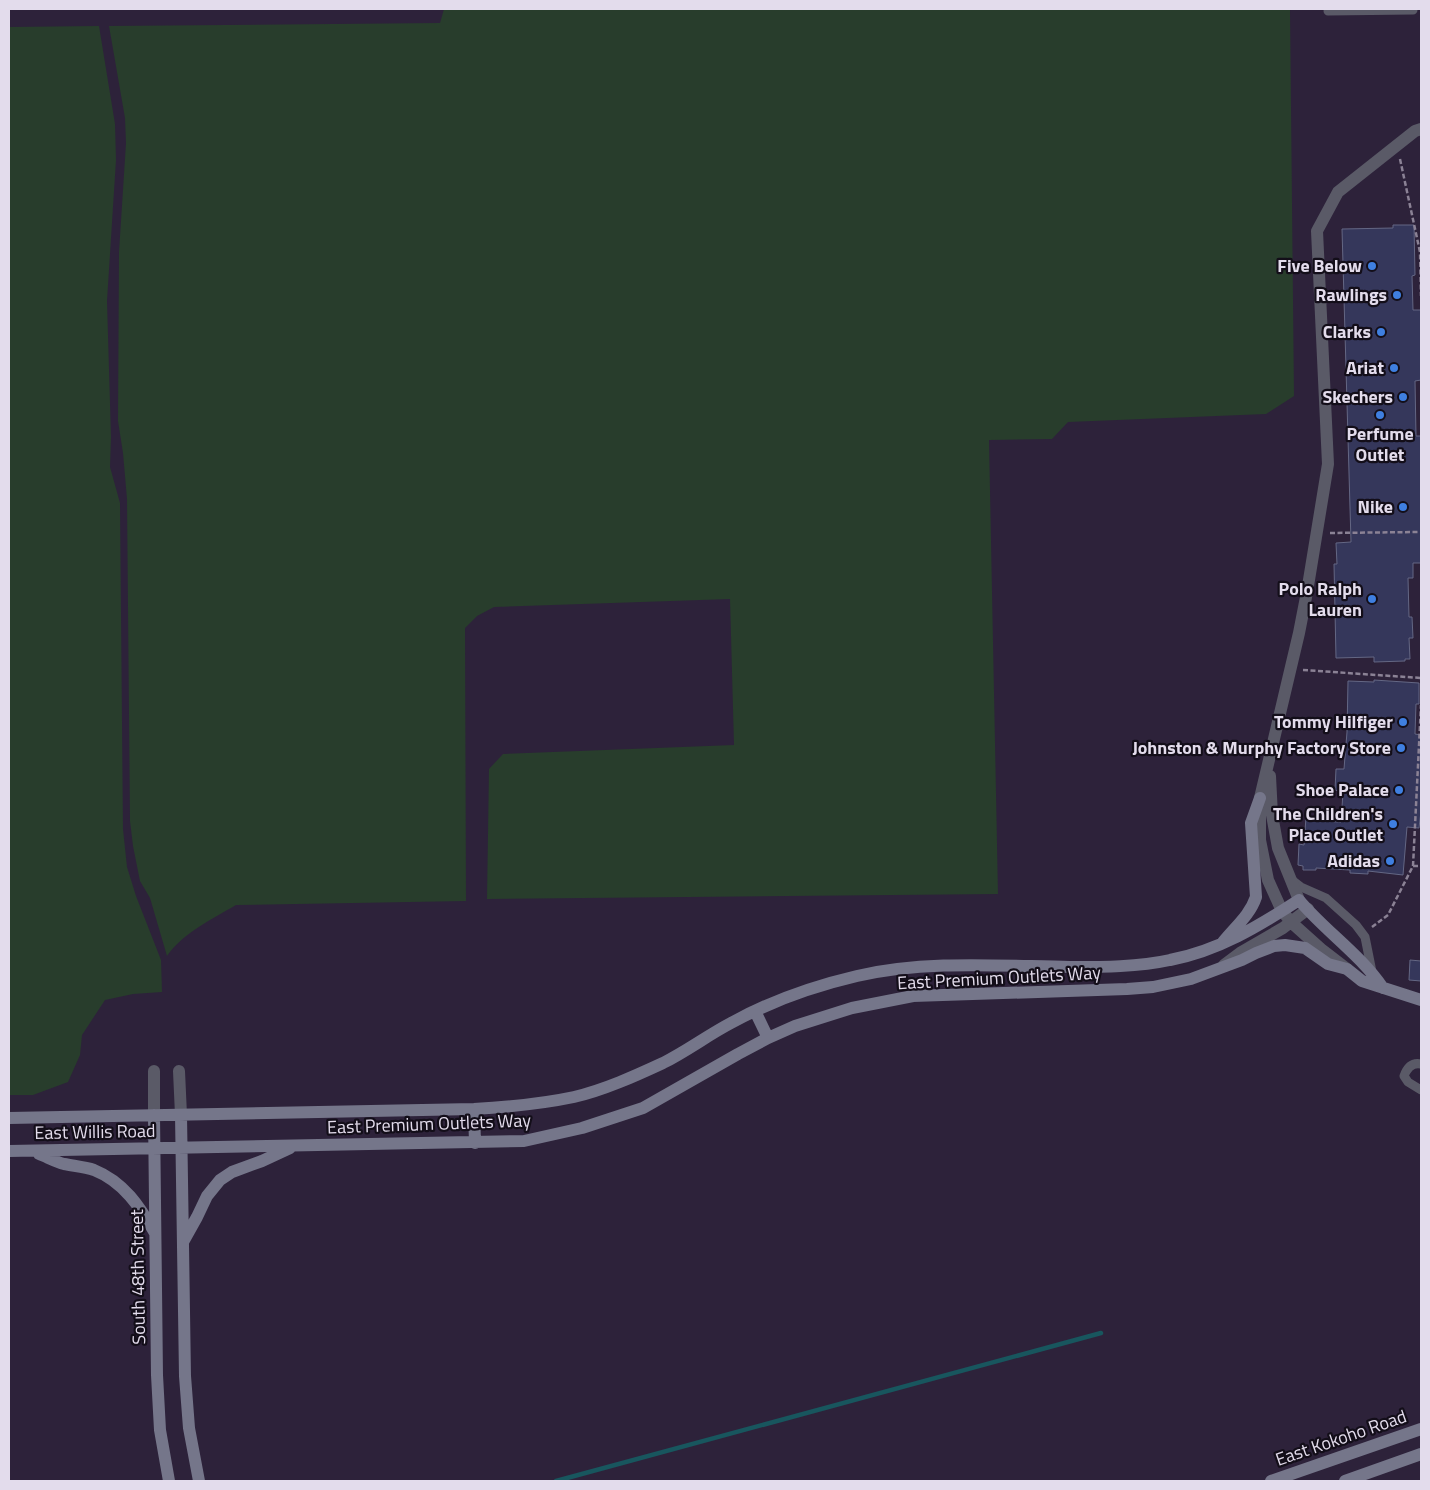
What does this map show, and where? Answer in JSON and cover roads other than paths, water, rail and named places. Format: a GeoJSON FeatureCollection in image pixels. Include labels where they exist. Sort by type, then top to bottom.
{"type":"FeatureCollection","features":[{"type":"Feature","properties":{"kind":"street"},"geometry":{"type":"LineString","coordinates":[[1219,946],[1252,908],[1256,897],[1252,823],[1269,763],[1307,592],[1328,464],[1317,231],[1338,192],[1421,129]]}},
{"type":"Feature","properties":{"kind":"street"},"geometry":{"type":"LineString","coordinates":[[1269,763],[1272,815],[1278,848],[1290,880],[1304,904],[1372,972],[1383,988]]}},
{"type":"Feature","properties":{"kind":"street"},"geometry":{"type":"LineString","coordinates":[[1260,798],[1260,840],[1268,880],[1282,911],[1291,922],[1321,949],[1362,981],[1421,1000]]}},
{"type":"Feature","properties":{"kind":"street","name":"East Premium Outlets Way"},"geometry":{"type":"LineString","coordinates":[[181,1115],[474,1109],[553,1101],[593,1091],[641,1073],[666,1061],[731,1023],[781,1000],[813,988],[872,972],[916,967],[1086,967],[1170,961],[1219,946],[1243,935],[1282,911],[1304,904]]}},
{"type":"Feature","properties":{"kind":"street","name":"East Premium Outlets Way"},"geometry":{"type":"LineString","coordinates":[[181,1148],[524,1141],[582,1128],[626,1114],[656,1101],[768,1038],[795,1026],[852,1008],[913,996],[1127,989],[1191,979],[1218,969],[1240,953],[1291,922],[1304,904]]}},
{"type":"Feature","properties":{"kind":"street"},"geometry":{"type":"LineString","coordinates":[[1218,969],[1274,946],[1285,945],[1305,948],[1328,964],[1347,969]]}},
{"type":"Feature","properties":{"kind":"street"},"geometry":{"type":"LineString","coordinates":[[755,1011],[768,1038]]}},
{"type":"Feature","properties":{"kind":"street","name":"South 48th Street"},"geometry":{"type":"LineString","coordinates":[[154,1071],[158,1384],[160,1430],[169,1481]]}},
{"type":"Feature","properties":{"kind":"street"},"geometry":{"type":"LineString","coordinates":[[179,1072],[185,1376],[189,1428],[199,1481]]}},
{"type":"Feature","properties":{"kind":"street"},"geometry":{"type":"LineString","coordinates":[[474,1109],[475,1143]]}},
{"type":"Feature","properties":{"kind":"street","name":"East Willis Road"},"geometry":{"type":"LineString","coordinates":[[9,1118],[181,1115]]}},
{"type":"Feature","properties":{"kind":"street"},"geometry":{"type":"LineString","coordinates":[[183,1242],[207,1196],[220,1180],[232,1172],[294,1146]]}},
{"type":"Feature","properties":{"kind":"street","name":"East Willis Road"},"geometry":{"type":"LineString","coordinates":[[9,1152],[181,1148]]}},
{"type":"Feature","properties":{"kind":"street"},"geometry":{"type":"LineString","coordinates":[[32,1151],[63,1164],[94,1170],[113,1180],[135,1202],[156,1234]]}},
{"type":"Feature","properties":{"kind":"street","name":"East Kokoho Road"},"geometry":{"type":"LineString","coordinates":[[1271,1481],[1421,1429]]}},
{"type":"Feature","properties":{"kind":"street"},"geometry":{"type":"LineString","coordinates":[[1345,1481],[1421,1454]]}},
{"type":"Feature","properties":{"kind":"lane"},"geometry":{"type":"LineString","coordinates":[[1328,11],[1413,10]]}},
{"type":"Feature","properties":{"kind":"lane"},"geometry":{"type":"LineString","coordinates":[[1290,880],[1326,898],[1356,925],[1365,937],[1372,972]]}},
{"type":"Feature","properties":{"kind":"lane"},"geometry":{"type":"LineString","coordinates":[[1421,1064],[1412,1064],[1406,1070],[1404,1076],[1408,1082],[1421,1090]]}},
{"type":"Feature","properties":{"kind":"waterway"},"geometry":{"type":"LineString","coordinates":[[556,1481],[1101,1333]]}},
{"type":"Feature","properties":{"kind":"place","name":"Five Below"},"geometry":{"type":"Point","coordinates":[1372,266]}},
{"type":"Feature","properties":{"kind":"place","name":"Rawlings"},"geometry":{"type":"Point","coordinates":[1397,295]}},
{"type":"Feature","properties":{"kind":"place","name":"Clarks"},"geometry":{"type":"Point","coordinates":[1381,332]}},
{"type":"Feature","properties":{"kind":"place","name":"Ariat"},"geometry":{"type":"Point","coordinates":[1394,368]}},
{"type":"Feature","properties":{"kind":"place","name":"Skechers"},"geometry":{"type":"Point","coordinates":[1403,397]}},
{"type":"Feature","properties":{"kind":"place","name":"Perfume Outlet"},"geometry":{"type":"Point","coordinates":[1380,415]}},
{"type":"Feature","properties":{"kind":"place","name":"Nike"},"geometry":{"type":"Point","coordinates":[1403,507]}},
{"type":"Feature","properties":{"kind":"place","name":"Polo Ralph Lauren"},"geometry":{"type":"Point","coordinates":[1372,599]}},
{"type":"Feature","properties":{"kind":"place","name":"Tommy Hilfiger"},"geometry":{"type":"Point","coordinates":[1403,722]}},
{"type":"Feature","properties":{"kind":"place","name":"Johnston & Murphy Factory Store"},"geometry":{"type":"Point","coordinates":[1401,748]}},
{"type":"Feature","properties":{"kind":"place","name":"Shoe Palace"},"geometry":{"type":"Point","coordinates":[1399,790]}},
{"type":"Feature","properties":{"kind":"place","name":"The Children's Place Outlet"},"geometry":{"type":"Point","coordinates":[1393,824]}},
{"type":"Feature","properties":{"kind":"place","name":"Adidas"},"geometry":{"type":"Point","coordinates":[1390,861]}}]}
